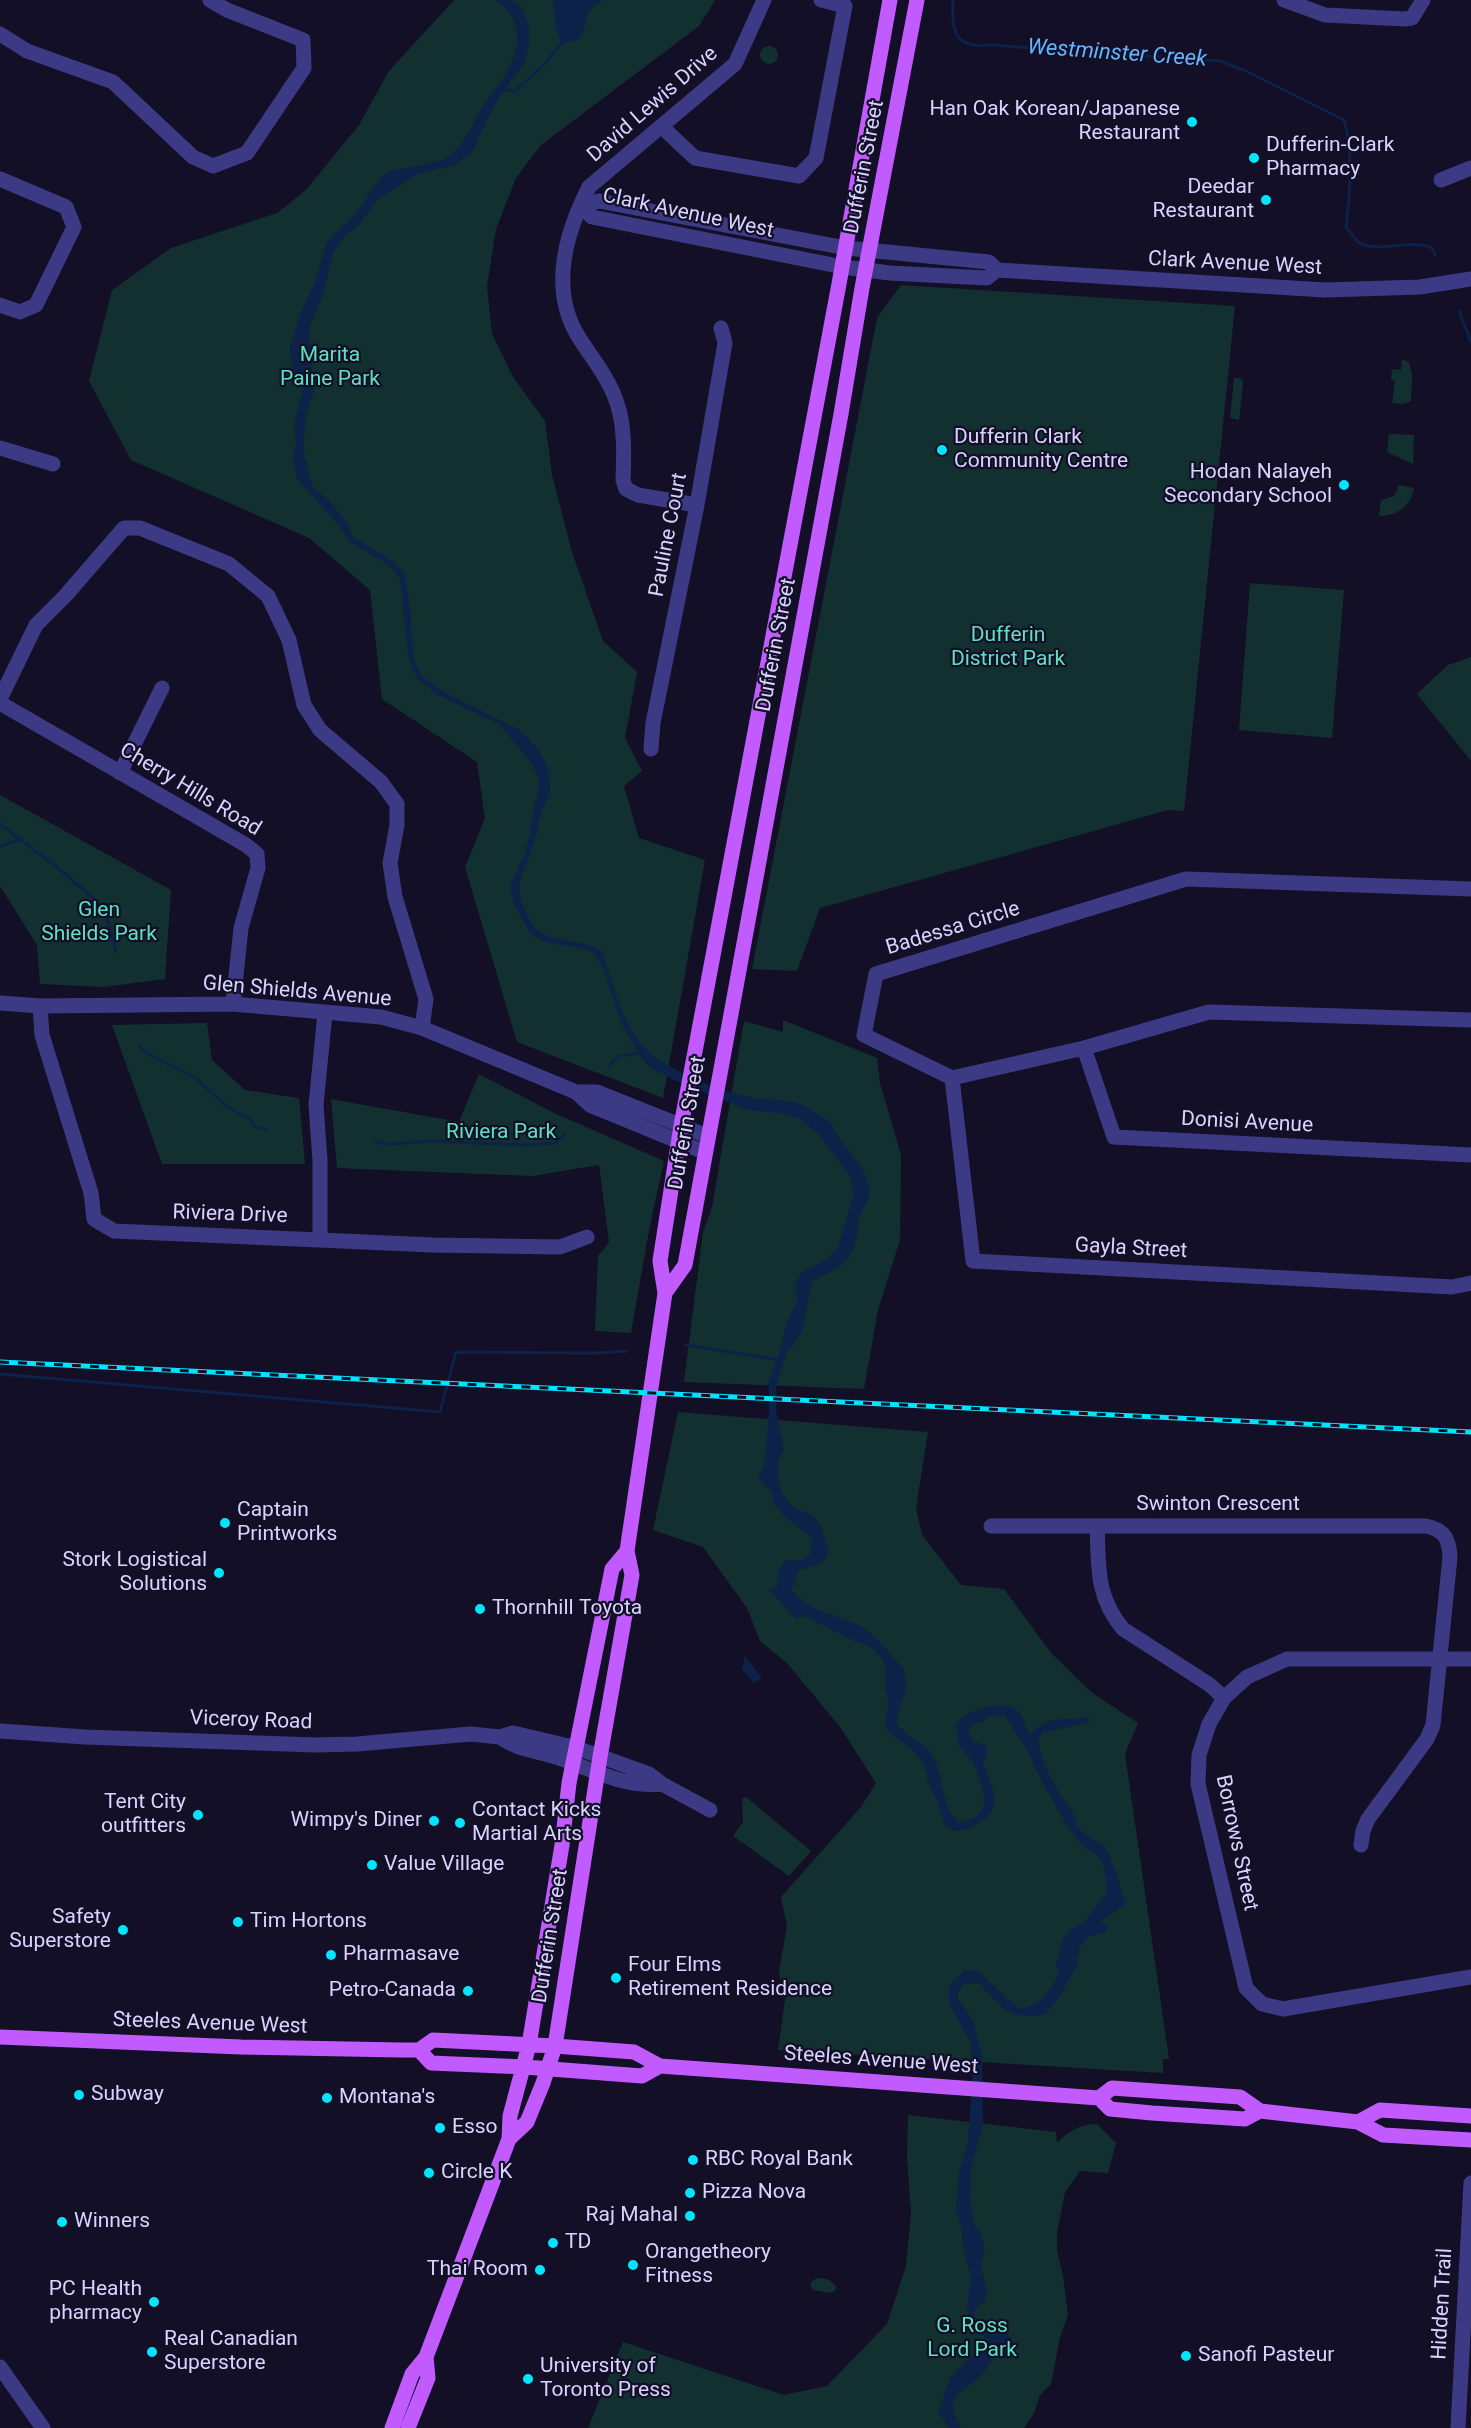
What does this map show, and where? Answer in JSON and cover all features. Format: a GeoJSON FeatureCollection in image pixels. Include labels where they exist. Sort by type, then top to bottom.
{"type":"FeatureCollection","features":[{"type":"Feature","properties":{"kind":"main road","name":"Dufferin Street"},"geometry":{"type":"LineString","coordinates":[[509,2139],[527,2122],[555,2046],[600,1757],[632,1575],[627,1551],[665,1293],[660,1262],[681,1126],[700,1036],[843,267],[890,0]]}},
{"type":"Feature","properties":{"kind":"main road","name":"Dufferin Street"},"geometry":{"type":"LineString","coordinates":[[665,1293],[685,1265],[866,271],[918,0]]}},
{"type":"Feature","properties":{"kind":"main road","name":"Dufferin Street"},"geometry":{"type":"LineString","coordinates":[[392,2428],[412,2374],[426,2357],[509,2139],[510,2116],[525,2067],[529,2045],[573,1763],[612,1569],[627,1551]]}},
{"type":"Feature","properties":{"kind":"main road","name":"Steeles Avenue West"},"geometry":{"type":"LineString","coordinates":[[0,2037],[241,2047],[418,2050],[433,2040],[555,2046],[634,2052],[660,2066],[1099,2098],[1110,2109],[1245,2119],[1260,2110]]}},
{"type":"Feature","properties":{"kind":"main road","name":"Steeles Avenue West"},"geometry":{"type":"LineString","coordinates":[[418,2050],[431,2063],[642,2076],[660,2066]]}},
{"type":"Feature","properties":{"kind":"main road","name":"Steeles Avenue West"},"geometry":{"type":"LineString","coordinates":[[1099,2098],[1112,2088],[1240,2097],[1260,2110],[1358,2122],[1383,2135],[1471,2140]]}},
{"type":"Feature","properties":{"kind":"main road"},"geometry":{"type":"LineString","coordinates":[[1175,2113],[1177,2093]]}},
{"type":"Feature","properties":{"kind":"main road"},"geometry":{"type":"LineString","coordinates":[[1358,2122],[1380,2110],[1471,2116]]}},
{"type":"Feature","properties":{"kind":"main road","name":"Dufferin Street"},"geometry":{"type":"LineString","coordinates":[[408,2428],[428,2378],[426,2357]]}},
{"type":"Feature","properties":{"kind":"street"},"geometry":{"type":"LineString","coordinates":[[0,34],[27,51],[113,82],[193,158],[213,166],[248,153],[304,68],[304,45],[303,40],[227,10],[210,0]]}},
{"type":"Feature","properties":{"kind":"street","name":"David Lewis Drive"},"geometry":{"type":"LineString","coordinates":[[697,505],[638,495],[626,489],[623,480],[621,420],[617,401],[604,376],[576,334],[568,315],[562,268],[566,242],[590,187],[735,64],[764,0]]}},
{"type":"Feature","properties":{"kind":"street"},"geometry":{"type":"LineString","coordinates":[[661,126],[695,158],[800,176],[816,158],[845,6],[821,0]]}},
{"type":"Feature","properties":{"kind":"street"},"geometry":{"type":"LineString","coordinates":[[1284,0],[1325,15],[1404,20],[1413,18],[1423,0]]}},
{"type":"Feature","properties":{"kind":"street"},"geometry":{"type":"LineString","coordinates":[[1441,180],[1471,168]]}},
{"type":"Feature","properties":{"kind":"street"},"geometry":{"type":"LineString","coordinates":[[0,179],[66,207],[74,227],[36,305],[20,312],[0,305]]}},
{"type":"Feature","properties":{"kind":"street","name":"Clark Avenue West"},"geometry":{"type":"LineString","coordinates":[[580,206],[599,201],[846,248],[988,262],[997,270],[1325,290],[1420,287],[1471,279]]}},
{"type":"Feature","properties":{"kind":"street","name":"Clark Avenue West"},"geometry":{"type":"LineString","coordinates":[[580,206],[592,217],[866,271],[987,278],[997,270]]}},
{"type":"Feature","properties":{"kind":"street","name":"Pauline Court"},"geometry":{"type":"LineString","coordinates":[[651,749],[653,723],[697,505],[725,343],[721,328]]}},
{"type":"Feature","properties":{"kind":"street"},"geometry":{"type":"LineString","coordinates":[[0,448],[53,464]]}},
{"type":"Feature","properties":{"kind":"street","name":"Cherry Hills Road"},"geometry":{"type":"LineString","coordinates":[[233,1004],[241,928],[258,868],[257,854],[246,845],[0,701],[36,625],[66,595],[124,528],[140,528],[229,564],[268,596],[290,640],[304,705],[320,730],[381,782],[397,804],[397,825],[390,863],[395,897],[426,999],[422,1028]]}},
{"type":"Feature","properties":{"kind":"street"},"geometry":{"type":"LineString","coordinates":[[120,773],[162,688]]}},
{"type":"Feature","properties":{"kind":"street","name":"Badessa Circle"},"geometry":{"type":"LineString","coordinates":[[952,1078],[864,1035],[876,974],[1186,879],[1471,889]]}},
{"type":"Feature","properties":{"kind":"street","name":"Glen Shields Avenue"},"geometry":{"type":"LineString","coordinates":[[0,1003],[40,1006],[233,1004],[381,1017],[422,1028],[576,1092],[590,1105],[704,1152]]}},
{"type":"Feature","properties":{"kind":"street","name":"Riviera Drive"},"geometry":{"type":"LineString","coordinates":[[40,1006],[42,1035],[92,1192],[94,1219],[114,1231],[433,1245],[560,1247],[587,1237]]}},
{"type":"Feature","properties":{"kind":"street"},"geometry":{"type":"LineString","coordinates":[[952,1078],[1084,1048],[1209,1012],[1471,1020]]}},
{"type":"Feature","properties":{"kind":"street"},"geometry":{"type":"LineString","coordinates":[[320,1239],[320,1160],[316,1105],[325,1013]]}},
{"type":"Feature","properties":{"kind":"street","name":"Donisi Avenue"},"geometry":{"type":"LineString","coordinates":[[1084,1048],[1114,1137],[1471,1155]]}},
{"type":"Feature","properties":{"kind":"street","name":"Gayla Street"},"geometry":{"type":"LineString","coordinates":[[952,1078],[973,1261],[1452,1287],[1471,1283]]}},
{"type":"Feature","properties":{"kind":"street","name":"Glen Shields Avenue"},"geometry":{"type":"LineString","coordinates":[[576,1092],[597,1092],[707,1136]]}},
{"type":"Feature","properties":{"kind":"street"},"geometry":{"type":"LineString","coordinates":[[991,1527],[1097,1526],[1098,1579],[1112,1616],[1123,1629],[1210,1685],[1224,1698]]}},
{"type":"Feature","properties":{"kind":"street","name":"Swinton Crescent"},"geometry":{"type":"LineString","coordinates":[[1097,1526],[1426,1526],[1438,1528],[1446,1535],[1450,1546],[1441,1658]]}},
{"type":"Feature","properties":{"kind":"street"},"geometry":{"type":"LineString","coordinates":[[1361,1845],[1368,1819],[1427,1739],[1433,1725],[1441,1658]]}},
{"type":"Feature","properties":{"kind":"street","name":"Borrows Street"},"geometry":{"type":"LineString","coordinates":[[1471,1659],[1287,1659],[1247,1677],[1224,1698],[1209,1724],[1199,1755],[1198,1784],[1246,1988],[1262,2004],[1283,2009],[1471,1977]]}},
{"type":"Feature","properties":{"kind":"street","name":"Viceroy Road"},"geometry":{"type":"LineString","coordinates":[[0,1731],[85,1737],[315,1745],[357,1744],[471,1734],[500,1737],[513,1733],[577,1748],[649,1774],[662,1784],[710,1810]]}},
{"type":"Feature","properties":{"kind":"street","name":"Viceroy Road"},"geometry":{"type":"LineString","coordinates":[[500,1737],[509,1744],[598,1773],[646,1786],[662,1784]]}},
{"type":"Feature","properties":{"kind":"street","name":"Hidden Trail"},"geometry":{"type":"LineString","coordinates":[[1458,2428],[1467,2335],[1471,2183]]}},
{"type":"Feature","properties":{"kind":"street"},"geometry":{"type":"LineString","coordinates":[[0,2367],[43,2428]]}},
{"type":"Feature","properties":{"kind":"green space","name":"Marita Paine Park"},"geometry":{"type":"Polygon","coordinates":[[[454,0],[715,0],[699,26],[541,145],[516,178],[496,229],[487,286],[492,334],[513,377],[545,421],[552,475],[572,552],[603,641],[637,672],[625,738],[642,771],[624,786],[639,838],[705,860],[663,1098],[517,1042],[465,867],[485,818],[477,762],[382,699],[370,590],[309,538],[131,460],[89,381],[112,290],[171,248],[277,213],[306,190],[359,125],[389,71],[454,0]]]}},
{"type":"Feature","properties":{"kind":"green space"},"geometry":{"type":"Polygon","coordinates":[[[769,46],[777,51],[778,55],[773,63],[769,64],[761,59],[760,55],[765,47],[769,46]]]}},
{"type":"Feature","properties":{"kind":"green space","name":"Dufferin District Park"},"geometry":{"type":"Polygon","coordinates":[[[901,285],[1235,306],[1184,811],[1168,810],[820,908],[797,971],[752,969],[877,318],[901,285]]]}},
{"type":"Feature","properties":{"kind":"green space"},"geometry":{"type":"Polygon","coordinates":[[[1402,359],[1409,362],[1412,375],[1411,401],[1404,404],[1392,403],[1395,381],[1391,380],[1392,369],[1401,370],[1402,359]]]}},
{"type":"Feature","properties":{"kind":"green space"},"geometry":{"type":"Polygon","coordinates":[[[1234,378],[1240,378],[1243,382],[1239,420],[1230,418],[1234,378]]]}},
{"type":"Feature","properties":{"kind":"green space"},"geometry":{"type":"Polygon","coordinates":[[[1389,434],[1414,435],[1413,464],[1387,452],[1389,434]]]}},
{"type":"Feature","properties":{"kind":"green space"},"geometry":{"type":"Polygon","coordinates":[[[1399,485],[1414,488],[1410,500],[1397,512],[1379,516],[1381,500],[1394,496],[1399,485]]]}},
{"type":"Feature","properties":{"kind":"green space"},"geometry":{"type":"Polygon","coordinates":[[[1250,583],[1344,590],[1332,738],[1239,730],[1250,583]]]}},
{"type":"Feature","properties":{"kind":"green space"},"geometry":{"type":"Polygon","coordinates":[[[1471,657],[1471,761],[1417,694],[1448,665],[1471,657]]]}},
{"type":"Feature","properties":{"kind":"green space","name":"Glen Shields Park"},"geometry":{"type":"Polygon","coordinates":[[[0,795],[171,890],[165,979],[104,987],[40,984],[37,945],[0,886],[0,795]]]}},
{"type":"Feature","properties":{"kind":"green space"},"geometry":{"type":"Polygon","coordinates":[[[783,1020],[877,1058],[880,1083],[901,1155],[900,1240],[878,1310],[864,1389],[684,1382],[703,1232],[712,1207],[744,1021],[783,1032],[783,1020]]]}},
{"type":"Feature","properties":{"kind":"green space"},"geometry":{"type":"Polygon","coordinates":[[[207,1023],[212,1060],[245,1090],[299,1098],[305,1164],[162,1164],[112,1025],[207,1023]]]}},
{"type":"Feature","properties":{"kind":"green space","name":"Riviera Park"},"geometry":{"type":"Polygon","coordinates":[[[479,1074],[554,1113],[664,1161],[631,1333],[595,1331],[598,1256],[609,1242],[599,1165],[532,1176],[337,1168],[331,1099],[459,1122],[479,1074]]]}},
{"type":"Feature","properties":{"kind":"green space"},"geometry":{"type":"Polygon","coordinates":[[[678,1412],[928,1432],[916,1508],[922,1535],[961,1585],[1004,1589],[1052,1654],[1091,1692],[1138,1723],[1125,1754],[1169,2059],[1163,2059],[1163,2073],[778,2050],[787,1986],[781,1982],[779,1971],[787,1926],[781,1897],[861,1807],[876,1783],[840,1727],[787,1663],[760,1641],[747,1608],[703,1547],[653,1530],[678,1412]]]}},
{"type":"Feature","properties":{"kind":"green space"},"geometry":{"type":"Polygon","coordinates":[[[746,1797],[811,1851],[789,1876],[733,1836],[743,1822],[742,1799],[746,1797]]]}},
{"type":"Feature","properties":{"kind":"green space","name":"G. Ross Lord Park"},"geometry":{"type":"Polygon","coordinates":[[[908,2115],[1056,2132],[1057,2143],[1075,2129],[1097,2124],[1116,2143],[1108,2173],[1080,2171],[1065,2192],[1057,2233],[1057,2251],[1068,2315],[1060,2337],[1051,2384],[1040,2395],[1034,2413],[1024,2428],[588,2428],[623,2342],[784,2395],[827,2386],[887,2324],[906,2266],[911,2214],[907,2155],[908,2115]]]}},
{"type":"Feature","properties":{"kind":"green space"},"geometry":{"type":"Polygon","coordinates":[[[818,2278],[830,2281],[836,2287],[835,2291],[829,2293],[813,2290],[810,2285],[818,2278]]]}},
{"type":"Feature","properties":{"kind":"water"},"geometry":{"type":"Polygon","coordinates":[[[496,0],[512,0],[521,7],[529,26],[529,46],[524,64],[504,90],[487,119],[473,151],[453,166],[418,174],[378,199],[358,226],[342,239],[333,253],[322,299],[309,328],[314,391],[306,416],[303,447],[312,486],[331,502],[347,523],[353,537],[391,560],[405,574],[411,617],[413,658],[421,675],[439,689],[521,731],[540,752],[548,768],[550,786],[520,884],[522,903],[533,926],[547,936],[585,944],[602,952],[622,1011],[646,1050],[668,1065],[702,1082],[749,1097],[790,1101],[805,1106],[830,1122],[867,1180],[869,1197],[859,1217],[857,1238],[852,1252],[844,1263],[812,1280],[802,1331],[787,1352],[776,1386],[776,1409],[784,1450],[778,1465],[778,1481],[785,1497],[796,1509],[816,1519],[829,1551],[823,1562],[798,1571],[795,1584],[790,1588],[798,1597],[816,1609],[864,1628],[904,1668],[906,1690],[898,1712],[897,1724],[932,1754],[936,1761],[945,1799],[953,1816],[959,1822],[974,1818],[982,1810],[984,1804],[983,1792],[975,1767],[964,1750],[959,1747],[956,1726],[960,1720],[976,1710],[1005,1706],[1014,1708],[1022,1715],[1030,1735],[1042,1724],[1056,1720],[1088,1717],[1090,1722],[1042,1733],[1038,1739],[1039,1747],[1048,1773],[1073,1814],[1076,1825],[1106,1848],[1126,1905],[1100,1921],[1108,1925],[1107,1932],[1089,1936],[1080,1947],[1077,1965],[1058,1999],[1045,2014],[1023,2015],[1007,2011],[980,1983],[963,1984],[957,1994],[973,2020],[982,2056],[983,2123],[971,2169],[970,2199],[973,2223],[982,2236],[985,2250],[981,2265],[987,2292],[984,2302],[974,2311],[975,2317],[981,2323],[985,2319],[1006,2329],[1011,2339],[1006,2348],[1009,2357],[1004,2359],[998,2355],[983,2373],[954,2400],[955,2416],[961,2428],[949,2428],[938,2412],[950,2378],[968,2359],[989,2345],[988,2339],[979,2334],[972,2324],[967,2308],[971,2277],[963,2248],[962,2229],[956,2212],[956,2203],[959,2172],[968,2143],[973,2064],[970,2042],[950,2005],[948,1990],[952,1982],[966,1970],[978,1971],[1018,2008],[1032,2005],[1043,1997],[1059,1973],[1056,1964],[1063,1938],[1075,1926],[1083,1923],[1106,1894],[1103,1865],[1097,1854],[1080,1843],[1062,1817],[1035,1769],[1031,1757],[1006,1717],[988,1716],[983,1722],[971,1725],[968,1732],[972,1742],[987,1747],[987,1755],[983,1763],[994,1791],[994,1805],[991,1812],[970,1828],[958,1831],[947,1827],[921,1760],[885,1727],[890,1704],[886,1692],[885,1668],[881,1657],[869,1646],[848,1638],[807,1616],[796,1619],[769,1590],[778,1585],[777,1573],[785,1560],[801,1561],[810,1555],[812,1538],[786,1518],[775,1505],[771,1491],[757,1478],[764,1466],[769,1414],[769,1380],[787,1322],[797,1301],[795,1284],[802,1272],[828,1259],[838,1247],[853,1197],[851,1178],[819,1134],[800,1119],[785,1114],[748,1110],[674,1080],[650,1067],[640,1056],[622,1025],[603,968],[596,955],[584,949],[549,943],[536,938],[528,930],[515,906],[511,894],[511,883],[525,853],[538,794],[538,778],[533,765],[499,724],[438,695],[417,679],[408,656],[400,578],[388,565],[350,542],[336,522],[297,479],[293,457],[296,444],[294,425],[304,385],[292,368],[290,348],[327,242],[355,215],[381,177],[388,172],[446,158],[463,141],[483,106],[510,67],[514,56],[517,36],[515,26],[511,16],[496,0]]]}},
{"type":"Feature","properties":{"kind":"water"},"geometry":{"type":"Polygon","coordinates":[[[552,0],[602,0],[587,16],[581,37],[571,42],[562,42],[556,27],[552,0]]]}},
{"type":"Feature","properties":{"kind":"water"},"geometry":{"type":"Polygon","coordinates":[[[745,1656],[762,1678],[754,1683],[742,1669],[745,1656]]]}},
{"type":"Feature","properties":{"kind":"waterway","name":"Westminster Creek"},"geometry":{"type":"LineString","coordinates":[[953,0],[954,28],[957,35],[969,44],[1220,61],[1246,71],[1344,120],[1350,160],[1346,227],[1358,242],[1365,245],[1373,247],[1423,245],[1432,248],[1435,255]]}},
{"type":"Feature","properties":{"kind":"waterway"},"geometry":{"type":"LineString","coordinates":[[504,90],[515,91],[543,66],[562,42]]}},
{"type":"Feature","properties":{"kind":"waterway","name":"Westminster Creek"},"geometry":{"type":"LineString","coordinates":[[1459,311],[1471,342]]}},
{"type":"Feature","properties":{"kind":"waterway"},"geometry":{"type":"LineString","coordinates":[[0,824],[99,903],[106,915],[116,952]]}},
{"type":"Feature","properties":{"kind":"waterway"},"geometry":{"type":"LineString","coordinates":[[0,847],[20,839]]}},
{"type":"Feature","properties":{"kind":"waterway"},"geometry":{"type":"LineString","coordinates":[[140,1047],[146,1053],[196,1078],[227,1107],[252,1121],[255,1127],[268,1130]]}},
{"type":"Feature","properties":{"kind":"waterway"},"geometry":{"type":"LineString","coordinates":[[610,1065],[619,1056],[641,1053]]}},
{"type":"Feature","properties":{"kind":"waterway"},"geometry":{"type":"LineString","coordinates":[[375,1141],[385,1144],[432,1141],[525,1145],[555,1143],[566,1133]]}},
{"type":"Feature","properties":{"kind":"waterway"},"geometry":{"type":"LineString","coordinates":[[686,1345],[779,1360]]}},
{"type":"Feature","properties":{"kind":"waterway"},"geometry":{"type":"LineString","coordinates":[[0,1374],[440,1412],[456,1352],[597,1353],[626,1351]]}},
{"type":"Feature","properties":{"kind":"railway"},"geometry":{"type":"LineString","coordinates":[[0,1362],[1471,1432]]}},
{"type":"Feature","properties":{"kind":"place","name":"Han Oak Korean/Japanese Restaurant"},"geometry":{"type":"Point","coordinates":[1192,122]}},
{"type":"Feature","properties":{"kind":"place","name":"Dufferin-Clark Pharmacy"},"geometry":{"type":"Point","coordinates":[1254,158]}},
{"type":"Feature","properties":{"kind":"place","name":"Deedar Restaurant"},"geometry":{"type":"Point","coordinates":[1266,200]}},
{"type":"Feature","properties":{"kind":"place","name":"Dufferin Clark Community Centre"},"geometry":{"type":"Point","coordinates":[942,450]}},
{"type":"Feature","properties":{"kind":"place","name":"Hodan Nalayeh Secondary School"},"geometry":{"type":"Point","coordinates":[1344,485]}},
{"type":"Feature","properties":{"kind":"place","name":"Captain Printworks"},"geometry":{"type":"Point","coordinates":[225,1523]}},
{"type":"Feature","properties":{"kind":"place","name":"Stork Logistical Solutions"},"geometry":{"type":"Point","coordinates":[219,1573]}},
{"type":"Feature","properties":{"kind":"place","name":"Thornhill Toyota"},"geometry":{"type":"Point","coordinates":[480,1609]}},
{"type":"Feature","properties":{"kind":"place","name":"Tent City outfitters"},"geometry":{"type":"Point","coordinates":[198,1815]}},
{"type":"Feature","properties":{"kind":"place","name":"Wimpy's Diner"},"geometry":{"type":"Point","coordinates":[434,1821]}},
{"type":"Feature","properties":{"kind":"place","name":"Contact Kicks Martial Arts"},"geometry":{"type":"Point","coordinates":[460,1823]}},
{"type":"Feature","properties":{"kind":"place","name":"Value Village"},"geometry":{"type":"Point","coordinates":[372,1865]}},
{"type":"Feature","properties":{"kind":"place","name":"Tim Hortons"},"geometry":{"type":"Point","coordinates":[238,1922]}},
{"type":"Feature","properties":{"kind":"place","name":"Safety Superstore"},"geometry":{"type":"Point","coordinates":[123,1930]}},
{"type":"Feature","properties":{"kind":"place","name":"Pharmasave"},"geometry":{"type":"Point","coordinates":[331,1955]}},
{"type":"Feature","properties":{"kind":"place","name":"Four Elms Retirement Residence"},"geometry":{"type":"Point","coordinates":[616,1978]}},
{"type":"Feature","properties":{"kind":"place","name":"Petro-Canada"},"geometry":{"type":"Point","coordinates":[468,1991]}},
{"type":"Feature","properties":{"kind":"place","name":"Subway"},"geometry":{"type":"Point","coordinates":[79,2095]}},
{"type":"Feature","properties":{"kind":"place","name":"Montana's"},"geometry":{"type":"Point","coordinates":[327,2098]}},
{"type":"Feature","properties":{"kind":"place","name":"Esso"},"geometry":{"type":"Point","coordinates":[440,2128]}},
{"type":"Feature","properties":{"kind":"place","name":"RBC Royal Bank"},"geometry":{"type":"Point","coordinates":[693,2160]}},
{"type":"Feature","properties":{"kind":"place","name":"Circle K"},"geometry":{"type":"Point","coordinates":[429,2173]}},
{"type":"Feature","properties":{"kind":"place","name":"Pizza Nova"},"geometry":{"type":"Point","coordinates":[690,2193]}},
{"type":"Feature","properties":{"kind":"place","name":"Raj Mahal"},"geometry":{"type":"Point","coordinates":[690,2216]}},
{"type":"Feature","properties":{"kind":"place","name":"Winners"},"geometry":{"type":"Point","coordinates":[62,2222]}},
{"type":"Feature","properties":{"kind":"place","name":"TD"},"geometry":{"type":"Point","coordinates":[553,2243]}},
{"type":"Feature","properties":{"kind":"place","name":"Orangetheory Fitness"},"geometry":{"type":"Point","coordinates":[633,2265]}},
{"type":"Feature","properties":{"kind":"place","name":"Thai Room"},"geometry":{"type":"Point","coordinates":[540,2270]}},
{"type":"Feature","properties":{"kind":"place","name":"PC Health pharmacy"},"geometry":{"type":"Point","coordinates":[154,2302]}},
{"type":"Feature","properties":{"kind":"place","name":"Real Canadian Superstore"},"geometry":{"type":"Point","coordinates":[152,2352]}},
{"type":"Feature","properties":{"kind":"place","name":"Sanofi Pasteur"},"geometry":{"type":"Point","coordinates":[1186,2356]}},
{"type":"Feature","properties":{"kind":"place","name":"University of Toronto Press"},"geometry":{"type":"Point","coordinates":[528,2379]}}]}
